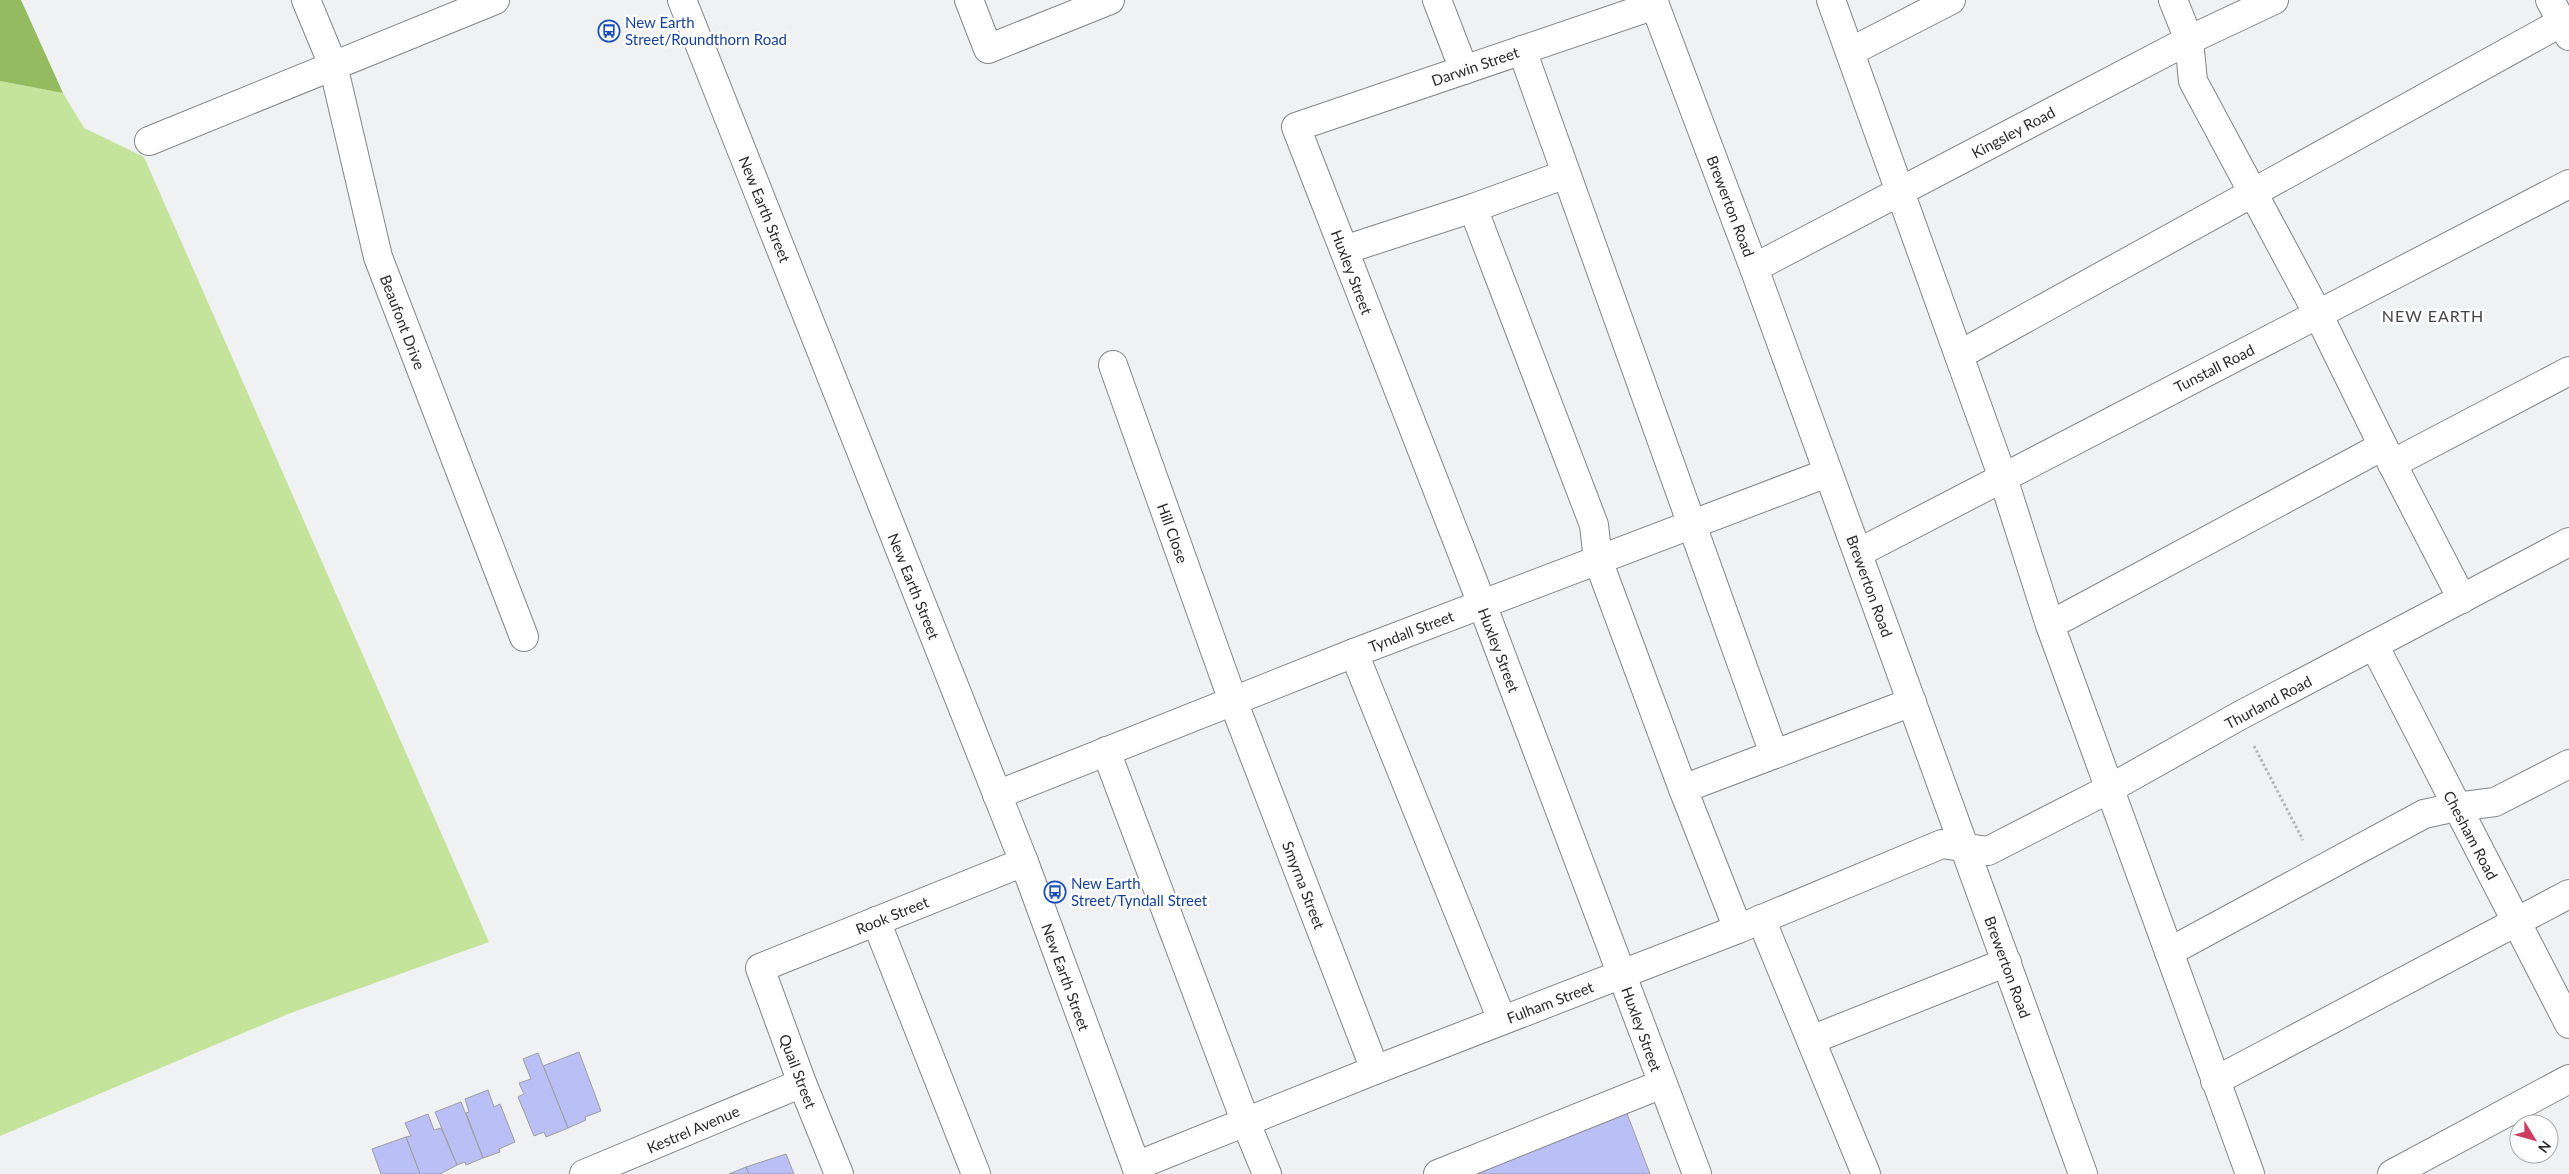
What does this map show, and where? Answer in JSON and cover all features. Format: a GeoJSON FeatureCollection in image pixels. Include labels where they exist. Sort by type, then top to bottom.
{"type":"FeatureCollection","features":[{"type":"Feature","properties":{"kind":"street","name":"Beaufont Drive"},"geometry":{"type":"LineString","coordinates":[[306,0],[333,65],[378,257],[524,637]]}},
{"type":"Feature","properties":{"kind":"street"},"geometry":{"type":"LineString","coordinates":[[149,141],[495,0]]}},
{"type":"Feature","properties":{"kind":"street","name":"New Earth Street"},"geometry":{"type":"LineString","coordinates":[[682,0],[1024,862],[1137,1170]]}},
{"type":"Feature","properties":{"kind":"street"},"geometry":{"type":"LineString","coordinates":[[969,0],[988,49],[1110,0]]}},
{"type":"Feature","properties":{"kind":"street"},"geometry":{"type":"LineString","coordinates":[[1437,0],[1464,70]]}},
{"type":"Feature","properties":{"kind":"street"},"geometry":{"type":"LineString","coordinates":[[1830,0],[1901,191],[2003,478],[2050,625],[2109,790],[2250,1174]]}},
{"type":"Feature","properties":{"kind":"street"},"geometry":{"type":"LineString","coordinates":[[1850,52],[1951,0]]}},
{"type":"Feature","properties":{"kind":"street"},"geometry":{"type":"LineString","coordinates":[[2173,0],[2190,40],[2193,81],[2318,314],[2462,599]]}},
{"type":"Feature","properties":{"kind":"street","name":"Kingsley Road"},"geometry":{"type":"LineString","coordinates":[[1754,268],[2190,40],[2274,0]]}},
{"type":"Feature","properties":{"kind":"street","name":"Darwin Street"},"geometry":{"type":"LineString","coordinates":[[1296,128],[1654,2]]}},
{"type":"Feature","properties":{"kind":"street","name":"Brewerton Road"},"geometry":{"type":"LineString","coordinates":[[1654,2],[1754,268],[2083,1174]]}},
{"type":"Feature","properties":{"kind":"street"},"geometry":{"type":"LineString","coordinates":[[1959,355],[2254,194],[2560,19]]}},
{"type":"Feature","properties":{"kind":"street"},"geometry":{"type":"LineString","coordinates":[[1522,50],[1774,754]]}},
{"type":"Feature","properties":{"kind":"street","name":"Huxley Street"},"geometry":{"type":"LineString","coordinates":[[1296,128],[1482,604],[1697,1174]]}},
{"type":"Feature","properties":{"kind":"street"},"geometry":{"type":"LineString","coordinates":[[1344,250],[1473,208],[1566,174]]}},
{"type":"Feature","properties":{"kind":"street","name":"Tunstall Road"},"geometry":{"type":"LineString","coordinates":[[1858,553],[2569,184]]}},
{"type":"Feature","properties":{"kind":"street"},"geometry":{"type":"LineString","coordinates":[[1473,208],[1594,525],[1598,560],[1682,789],[1749,924],[1811,1040],[1866,1174]]}},
{"type":"Feature","properties":{"kind":"street","name":"Hill Close"},"geometry":{"type":"LineString","coordinates":[[1113,365],[1233,700]]}},
{"type":"Feature","properties":{"kind":"street"},"geometry":{"type":"LineString","coordinates":[[2050,625],[2388,455],[2569,370]]}},
{"type":"Feature","properties":{"kind":"street","name":"Tyndall Street"},"geometry":{"type":"LineString","coordinates":[[997,795],[1354,653],[1827,473]]}},
{"type":"Feature","properties":{"kind":"street","name":"Thurland Road"},"geometry":{"type":"LineString","coordinates":[[1964,848],[1988,850],[2109,790],[2239,716],[2569,542]]}},
{"type":"Feature","properties":{"kind":"street","name":"Chesham Road"},"geometry":{"type":"LineString","coordinates":[[2374,645],[2569,1024]]}},
{"type":"Feature","properties":{"kind":"street"},"geometry":{"type":"LineString","coordinates":[[1354,653],[1502,1020]]}},
{"type":"Feature","properties":{"kind":"street","name":"Smyrna Street"},"geometry":{"type":"LineString","coordinates":[[1233,700],[1374,1070]]}},
{"type":"Feature","properties":{"kind":"street"},"geometry":{"type":"LineString","coordinates":[[1682,789],[1912,702]]}},
{"type":"Feature","properties":{"kind":"street"},"geometry":{"type":"LineString","coordinates":[[1106,751],[1267,1174]]}},
{"type":"Feature","properties":{"kind":"street"},"geometry":{"type":"LineString","coordinates":[[2169,952],[2424,814],[2456,807],[2496,802],[2569,764]]}},
{"type":"Feature","properties":{"kind":"street","name":"Fulham Street"},"geometry":{"type":"LineString","coordinates":[[1137,1170],[1374,1070],[1749,924],[1942,844],[1964,848]]}},
{"type":"Feature","properties":{"kind":"street","name":"Rook Street"},"geometry":{"type":"LineString","coordinates":[[760,968],[1024,862]]}},
{"type":"Feature","properties":{"kind":"street"},"geometry":{"type":"LineString","coordinates":[[2215,1081],[2569,894]]}},
{"type":"Feature","properties":{"kind":"street"},"geometry":{"type":"LineString","coordinates":[[876,921],[976,1174]]}},
{"type":"Feature","properties":{"kind":"street"},"geometry":{"type":"LineString","coordinates":[[1811,1040],[2006,962]]}},
{"type":"Feature","properties":{"kind":"street","name":"Quail Street"},"geometry":{"type":"LineString","coordinates":[[760,968],[802,1083],[839,1174]]}},
{"type":"Feature","properties":{"kind":"street"},"geometry":{"type":"LineString","coordinates":[[2408,1170],[2569,1079]]}},
{"type":"Feature","properties":{"kind":"street","name":"Kestrel Avenue"},"geometry":{"type":"LineString","coordinates":[[584,1174],[802,1083]]}},
{"type":"Feature","properties":{"kind":"street"},"geometry":{"type":"LineString","coordinates":[[1438,1174],[1662,1084]]}},
{"type":"Feature","properties":{"kind":"path"},"geometry":{"type":"LineString","coordinates":[[2239,716],[2318,870]]}},
{"type":"Feature","properties":{"kind":"green space"},"geometry":{"type":"Polygon","coordinates":[[[0,0],[21,0],[63,93],[0,81],[0,0]]]}},
{"type":"Feature","properties":{"kind":"green space"},"geometry":{"type":"Polygon","coordinates":[[[0,81],[63,93],[84,128],[144,157],[489,942],[288,1014],[0,1136],[0,81]]]}},
{"type":"Feature","properties":{"kind":"building"},"geometry":{"type":"Polygon","coordinates":[[[579,1052],[601,1111],[585,1117],[586,1120],[568,1128],[543,1066],[579,1052]]]}},
{"type":"Feature","properties":{"kind":"building"},"geometry":{"type":"Polygon","coordinates":[[[538,1053],[568,1128],[546,1137],[544,1132],[534,1136],[518,1097],[524,1094],[519,1083],[531,1079],[523,1059],[538,1053]]]}},
{"type":"Feature","properties":{"kind":"building"},"geometry":{"type":"Polygon","coordinates":[[[488,1090],[494,1107],[500,1104],[515,1142],[499,1149],[500,1152],[483,1158],[466,1113],[469,1112],[465,1099],[488,1090]]]}},
{"type":"Feature","properties":{"kind":"building"},"geometry":{"type":"Polygon","coordinates":[[[461,1102],[483,1158],[466,1165],[465,1162],[457,1165],[435,1112],[461,1102]]]}},
{"type":"Feature","properties":{"kind":"building"},"geometry":{"type":"Polygon","coordinates":[[[1626,1111],[1650,1174],[1458,1174],[1626,1111]]]}},
{"type":"Feature","properties":{"kind":"building"},"geometry":{"type":"Polygon","coordinates":[[[428,1114],[434,1130],[441,1128],[457,1165],[440,1174],[420,1174],[406,1137],[411,1136],[405,1123],[428,1114]]]}},
{"type":"Feature","properties":{"kind":"building"},"geometry":{"type":"Polygon","coordinates":[[[406,1137],[420,1174],[381,1174],[372,1149],[406,1137]]]}},
{"type":"Feature","properties":{"kind":"building"},"geometry":{"type":"Polygon","coordinates":[[[786,1154],[794,1174],[749,1174],[746,1167],[786,1154]]]}},
{"type":"Feature","properties":{"kind":"building"},"geometry":{"type":"Polygon","coordinates":[[[746,1167],[749,1174],[729,1174],[746,1167]]]}},
{"type":"Feature","properties":{"kind":"place","name":"New Earth Street/Roundthorn Road"},"geometry":{"type":"Point","coordinates":[609,31]}},
{"type":"Feature","properties":{"kind":"place","name":"New Earth Street/Tyndall Street"},"geometry":{"type":"Point","coordinates":[1055,892]}},
{"type":"Feature","properties":{"kind":"district","name":"NEW EARTH"},"geometry":{"type":"Point","coordinates":[2433,315]}}]}
